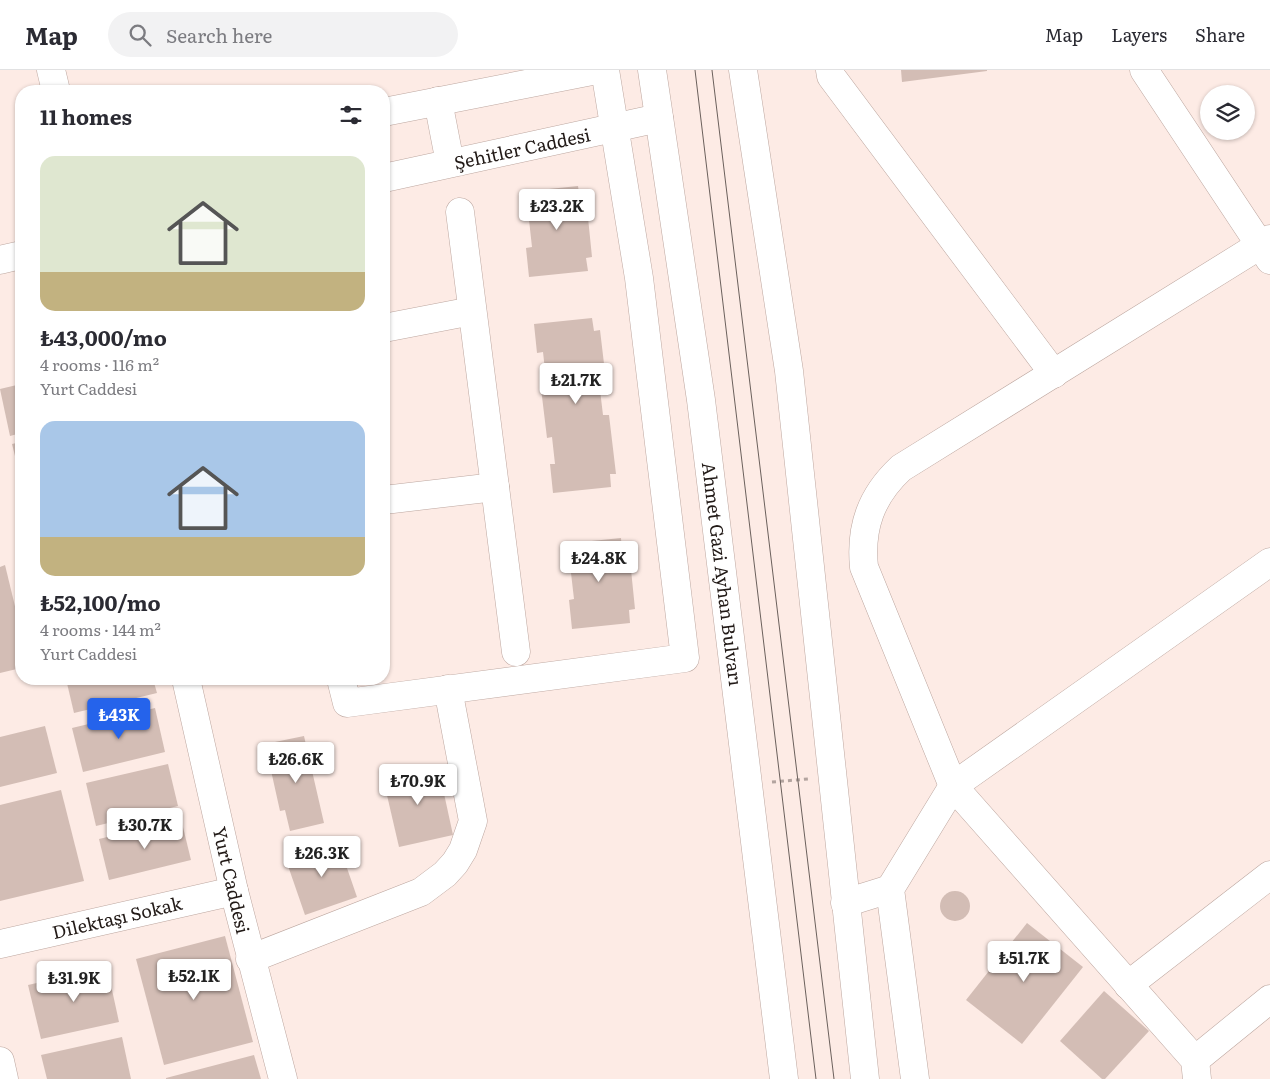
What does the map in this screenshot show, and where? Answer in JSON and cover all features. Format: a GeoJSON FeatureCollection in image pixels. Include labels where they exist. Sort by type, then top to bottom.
{"type":"FeatureCollection","features":[{"type":"Feature","properties":{"kind":"street"},"geometry":{"type":"LineString","coordinates":[[51,70],[55,85]]}},
{"type":"Feature","properties":{"kind":"street"},"geometry":{"type":"LineString","coordinates":[[390,111],[597,70]]}},
{"type":"Feature","properties":{"kind":"street"},"geometry":{"type":"LineString","coordinates":[[342,685],[347,704],[685,658],[639,278],[605,70]]}},
{"type":"Feature","properties":{"kind":"street","name":"Ahmet Gazi Ayhan Bulvarı"},"geometry":{"type":"LineString","coordinates":[[652,70],[701,400],[784,1079]]}},
{"type":"Feature","properties":{"kind":"street"},"geometry":{"type":"LineString","coordinates":[[743,70],[789,370],[831,778],[865,1079]]}},
{"type":"Feature","properties":{"kind":"street"},"geometry":{"type":"LineString","coordinates":[[830,70],[831,76],[1054,374]]}},
{"type":"Feature","properties":{"kind":"street"},"geometry":{"type":"LineString","coordinates":[[1144,70],[1267,248],[900,468],[879,492],[866,521],[863,536],[864,568],[953,786],[1128,985],[1196,1070],[1270,999]]}},
{"type":"Feature","properties":{"kind":"street"},"geometry":{"type":"LineString","coordinates":[[438,101],[450,164]]}},
{"type":"Feature","properties":{"kind":"street","name":"Şehitler Caddesi"},"geometry":{"type":"LineString","coordinates":[[390,177],[660,118]]}},
{"type":"Feature","properties":{"kind":"street"},"geometry":{"type":"LineString","coordinates":[[460,212],[516,652]]}},
{"type":"Feature","properties":{"kind":"street"},"geometry":{"type":"LineString","coordinates":[[0,260],[15,257]]}},
{"type":"Feature","properties":{"kind":"street"},"geometry":{"type":"LineString","coordinates":[[390,327],[472,311]]}},
{"type":"Feature","properties":{"kind":"street"},"geometry":{"type":"LineString","coordinates":[[390,499],[495,486]]}},
{"type":"Feature","properties":{"kind":"street"},"geometry":{"type":"LineString","coordinates":[[915,1079],[890,889],[953,786],[1270,562]]}},
{"type":"Feature","properties":{"kind":"street","name":"Yurt Caddesi"},"geometry":{"type":"LineString","coordinates":[[187,685],[250,959],[283,1079]]}},
{"type":"Feature","properties":{"kind":"street"},"geometry":{"type":"LineString","coordinates":[[250,959],[421,892],[445,874],[455,863],[463,850],[473,821],[448,689]]}},
{"type":"Feature","properties":{"kind":"street"},"geometry":{"type":"LineString","coordinates":[[1128,985],[1270,875]]}},
{"type":"Feature","properties":{"kind":"street"},"geometry":{"type":"LineString","coordinates":[[845,903],[890,889]]}},
{"type":"Feature","properties":{"kind":"street","name":"Dilektaşı Sokak"},"geometry":{"type":"LineString","coordinates":[[0,944],[234,891]]}},
{"type":"Feature","properties":{"kind":"street"},"geometry":{"type":"LineString","coordinates":[[0,1061],[4,1079]]}},
{"type":"Feature","properties":{"kind":"path"},"geometry":{"type":"LineString","coordinates":[[749,783],[831,778]]}},
{"type":"Feature","properties":{"kind":"building"},"geometry":{"type":"Polygon","coordinates":[[[901,70],[987,70],[987,71],[902,82],[901,70]]]}},
{"type":"Feature","properties":{"kind":"building"},"geometry":{"type":"Polygon","coordinates":[[[578,186],[580,199],[586,198],[592,257],[586,258],[588,271],[529,277],[526,248],[532,247],[529,220],[523,221],[520,192],[578,186]]]}},
{"type":"Feature","properties":{"kind":"building"},"geometry":{"type":"Polygon","coordinates":[[[592,318],[594,331],[600,330],[607,389],[600,390],[603,415],[609,415],[616,474],[610,474],[611,487],[553,493],[550,464],[555,464],[552,437],[547,438],[540,380],[546,379],[543,352],[537,353],[534,324],[592,318]]]}},
{"type":"Feature","properties":{"kind":"building"},"geometry":{"type":"Polygon","coordinates":[[[15,385],[15,435],[10,436],[0,389],[15,385]]]}},
{"type":"Feature","properties":{"kind":"building"},"geometry":{"type":"Polygon","coordinates":[[[15,443],[15,456],[12,444],[15,443]]]}},
{"type":"Feature","properties":{"kind":"building"},"geometry":{"type":"Polygon","coordinates":[[[621,538],[622,551],[629,550],[635,609],[629,610],[630,623],[572,629],[569,600],[574,599],[571,573],[565,573],[562,544],[621,538]]]}},
{"type":"Feature","properties":{"kind":"building"},"geometry":{"type":"Polygon","coordinates":[[[5,565],[15,606],[15,669],[0,673],[0,567],[5,565]]]}},
{"type":"Feature","properties":{"kind":"building"},"geometry":{"type":"Polygon","coordinates":[[[67,685],[155,685],[157,693],[74,713],[67,685]]]}},
{"type":"Feature","properties":{"kind":"building"},"geometry":{"type":"Polygon","coordinates":[[[155,708],[165,752],[83,772],[72,728],[155,708]]]}},
{"type":"Feature","properties":{"kind":"building"},"geometry":{"type":"Polygon","coordinates":[[[45,726],[57,773],[0,787],[0,737],[45,726]]]}},
{"type":"Feature","properties":{"kind":"building"},"geometry":{"type":"Polygon","coordinates":[[[304,736],[324,823],[290,831],[285,810],[280,811],[270,766],[275,765],[270,743],[304,736]]]}},
{"type":"Feature","properties":{"kind":"building"},"geometry":{"type":"Polygon","coordinates":[[[168,764],[178,806],[96,826],[86,783],[168,764]]]}},
{"type":"Feature","properties":{"kind":"building"},"geometry":{"type":"Polygon","coordinates":[[[438,766],[453,835],[399,847],[383,778],[438,766]]]}},
{"type":"Feature","properties":{"kind":"building"},"geometry":{"type":"Polygon","coordinates":[[[61,790],[84,881],[0,901],[0,805],[61,790]]]}},
{"type":"Feature","properties":{"kind":"building"},"geometry":{"type":"Polygon","coordinates":[[[181,819],[191,860],[109,880],[99,839],[181,819]]]}},
{"type":"Feature","properties":{"kind":"building"},"geometry":{"type":"Polygon","coordinates":[[[338,842],[357,897],[305,915],[286,860],[338,842]]]}},
{"type":"Feature","properties":{"kind":"building"},"geometry":{"type":"Polygon","coordinates":[[[955,891],[966,895],[970,906],[966,917],[955,921],[944,917],[940,906],[944,895],[955,891]]]}},
{"type":"Feature","properties":{"kind":"building"},"geometry":{"type":"Polygon","coordinates":[[[1027,923],[1083,967],[1022,1044],[966,1000],[1027,923]]]}},
{"type":"Feature","properties":{"kind":"building"},"geometry":{"type":"Polygon","coordinates":[[[225,936],[253,1042],[164,1065],[136,959],[225,936]]]}},
{"type":"Feature","properties":{"kind":"building"},"geometry":{"type":"Polygon","coordinates":[[[107,967],[119,1022],[41,1039],[28,985],[107,967]]]}},
{"type":"Feature","properties":{"kind":"building"},"geometry":{"type":"Polygon","coordinates":[[[1104,991],[1149,1031],[1105,1079],[1102,1079],[1060,1041],[1104,991]]]}},
{"type":"Feature","properties":{"kind":"building"},"geometry":{"type":"Polygon","coordinates":[[[122,1037],[131,1079],[47,1079],[41,1055],[122,1037]]]}},
{"type":"Feature","properties":{"kind":"building"},"geometry":{"type":"Polygon","coordinates":[[[254,1055],[261,1079],[166,1079],[166,1078],[254,1055]]]}},
{"type":"Feature","properties":{"kind":"tram line"},"geometry":{"type":"LineString","coordinates":[[695,70],[816,1079]]}},
{"type":"Feature","properties":{"kind":"tram line"},"geometry":{"type":"LineString","coordinates":[[712,70],[834,1079]]}}]}
